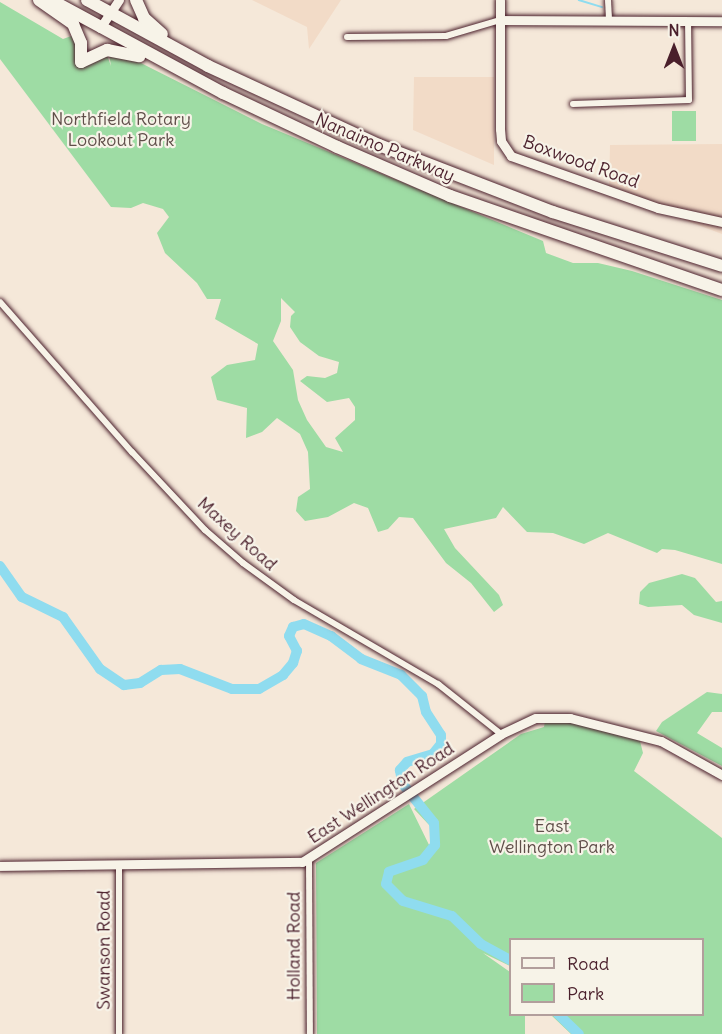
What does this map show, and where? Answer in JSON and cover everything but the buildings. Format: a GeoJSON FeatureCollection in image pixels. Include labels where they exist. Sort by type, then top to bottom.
{"type":"FeatureCollection","features":[{"type":"Feature","properties":{"kind":"highway"},"geometry":{"type":"LineString","coordinates":[[39,0],[73,24],[81,43],[81,62],[107,50],[130,52],[271,123],[302,132]]}},
{"type":"Feature","properties":{"kind":"highway","name":"Nanaimo Parkway"},"geometry":{"type":"LineString","coordinates":[[51,0],[99,28],[302,132],[450,196],[722,290]]}},
{"type":"Feature","properties":{"kind":"highway","name":"Nanaimo Parkway"},"geometry":{"type":"LineString","coordinates":[[87,0],[322,120],[515,198],[722,266]]}},
{"type":"Feature","properties":{"kind":"highway"},"geometry":{"type":"LineString","coordinates":[[136,0],[144,18],[163,35],[296,102],[322,120]]}},
{"type":"Feature","properties":{"kind":"street"},"geometry":{"type":"LineString","coordinates":[[99,28],[119,0]]}},
{"type":"Feature","properties":{"kind":"street","name":"Boxwood Road"},"geometry":{"type":"LineString","coordinates":[[500,0],[500,129],[501,141],[511,156],[658,208],[722,222]]}},
{"type":"Feature","properties":{"kind":"street"},"geometry":{"type":"LineString","coordinates":[[608,0],[609,21]]}},
{"type":"Feature","properties":{"kind":"street"},"geometry":{"type":"LineString","coordinates":[[347,37],[446,36],[500,20],[722,21]]}},
{"type":"Feature","properties":{"kind":"street"},"geometry":{"type":"LineString","coordinates":[[573,105],[689,100],[688,21]]}},
{"type":"Feature","properties":{"kind":"street","name":"Maxey Road"},"geometry":{"type":"LineString","coordinates":[[0,302],[124,444],[227,549],[294,600],[438,684],[501,734]]}},
{"type":"Feature","properties":{"kind":"street","name":"East Wellington Road"},"geometry":{"type":"LineString","coordinates":[[0,866],[290,865],[309,859],[501,734],[533,718],[563,717],[669,743],[722,775]]}},
{"type":"Feature","properties":{"kind":"street","name":"Holland Road"},"geometry":{"type":"LineString","coordinates":[[309,859],[310,1034]]}},
{"type":"Feature","properties":{"kind":"street","name":"Swanson Road"},"geometry":{"type":"LineString","coordinates":[[119,866],[119,1034]]}},
{"type":"Feature","properties":{"kind":"shaded area"},"geometry":{"type":"Polygon","coordinates":[[[252,0],[341,0],[309,49],[307,27],[252,0]]]}},
{"type":"Feature","properties":{"kind":"shaded area"},"geometry":{"type":"Polygon","coordinates":[[[414,77],[494,77],[494,165],[413,130],[414,77]]]}},
{"type":"Feature","properties":{"kind":"shaded area"},"geometry":{"type":"Polygon","coordinates":[[[722,144],[722,234],[609,192],[610,145],[722,144]]]}},
{"type":"Feature","properties":{"kind":"green space","name":"Northfield Rotary Lookout Park"},"geometry":{"type":"Polygon","coordinates":[[[0,2],[63,39],[74,35],[76,46],[95,57],[107,55],[111,66],[109,54],[131,58],[262,124],[543,241],[546,253],[573,263],[598,263],[632,271],[722,300],[722,564],[675,550],[662,549],[657,553],[608,533],[584,544],[553,533],[527,532],[503,507],[496,518],[444,529],[455,548],[499,595],[503,605],[494,612],[471,583],[446,563],[413,518],[399,517],[388,529],[378,532],[368,508],[354,503],[328,517],[305,521],[296,511],[298,497],[310,489],[308,452],[300,434],[277,418],[262,432],[246,438],[247,408],[217,400],[211,377],[227,365],[255,360],[258,344],[215,319],[221,299],[207,299],[197,283],[165,253],[157,233],[169,217],[163,209],[143,203],[131,208],[111,207],[0,59],[0,2]],[[281,298],[281,321],[273,341],[293,370],[298,400],[307,420],[326,447],[343,452],[335,438],[355,420],[355,407],[349,398],[327,402],[300,381],[307,376],[325,378],[337,373],[339,362],[319,356],[300,342],[290,327],[291,316],[295,312],[281,298]]]}},
{"type":"Feature","properties":{"kind":"green space"},"geometry":{"type":"Polygon","coordinates":[[[672,111],[696,111],[696,141],[672,141],[672,111]]]}},
{"type":"Feature","properties":{"kind":"green space"},"geometry":{"type":"Polygon","coordinates":[[[682,574],[695,578],[716,602],[722,601],[722,623],[694,615],[682,605],[648,607],[639,604],[640,592],[649,583],[682,574]]]}},
{"type":"Feature","properties":{"kind":"green space"},"geometry":{"type":"Polygon","coordinates":[[[707,692],[722,694],[722,712],[712,712],[697,733],[722,748],[722,766],[656,731],[662,722],[707,692]]]}},
{"type":"Feature","properties":{"kind":"green space","name":"East Wellington Park"},"geometry":{"type":"Polygon","coordinates":[[[545,721],[574,723],[640,741],[643,753],[634,771],[722,838],[722,1034],[571,1034],[552,1016],[704,1016],[704,938],[509,938],[509,966],[483,953],[509,971],[509,1016],[525,1016],[525,1034],[317,1034],[316,863],[409,804],[432,851],[431,827],[414,809],[521,734],[544,727],[545,721]]]}},
{"type":"Feature","properties":{"kind":"waterway"},"geometry":{"type":"LineString","coordinates":[[579,0],[602,7]]}},
{"type":"Feature","properties":{"kind":"waterway"},"geometry":{"type":"LineString","coordinates":[[0,566],[22,597],[63,617],[100,669],[124,685],[140,683],[161,670],[180,669],[232,689],[259,689],[283,675],[293,663],[297,651],[289,636],[293,627],[304,624],[331,636],[361,659],[401,675],[422,696],[426,712],[441,735],[441,744],[433,754],[407,762],[400,770],[402,783],[434,823],[435,845],[423,860],[389,872],[386,884],[403,901],[452,916],[481,944],[509,959]]}},
{"type":"Feature","properties":{"kind":"waterway"},"geometry":{"type":"LineString","coordinates":[[560,1016],[579,1034]]}}]}
